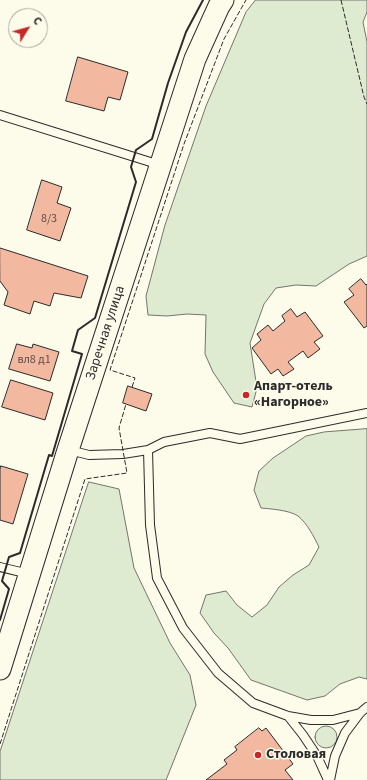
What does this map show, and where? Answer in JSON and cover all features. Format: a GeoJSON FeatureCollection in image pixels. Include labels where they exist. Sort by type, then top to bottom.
{"type":"FeatureCollection","features":[{"type":"Feature","properties":{"kind":"main road","name":"Заречная улица"},"geometry":{"type":"LineString","coordinates":[[0,669],[68,450],[195,59],[223,0]]}},
{"type":"Feature","properties":{"kind":"lane"},"geometry":{"type":"LineString","coordinates":[[0,115],[161,165]]}},
{"type":"Feature","properties":{"kind":"lane"},"geometry":{"type":"LineString","coordinates":[[68,450],[90,455],[123,454],[148,450],[164,442],[210,433],[240,439],[367,414]]}},
{"type":"Feature","properties":{"kind":"lane"},"geometry":{"type":"LineString","coordinates":[[148,450],[150,525],[157,578],[183,628],[218,674],[253,703],[288,716],[311,720],[333,720],[360,713]]}},
{"type":"Feature","properties":{"kind":"lane"},"geometry":{"type":"LineString","coordinates":[[0,567],[29,574]]}},
{"type":"Feature","properties":{"kind":"lane"},"geometry":{"type":"LineString","coordinates":[[329,780],[335,756],[345,733],[360,713],[367,707]]}},
{"type":"Feature","properties":{"kind":"lane"},"geometry":{"type":"LineString","coordinates":[[288,716],[317,756],[329,780]]}},
{"type":"Feature","properties":{"kind":"green space"},"geometry":{"type":"Polygon","coordinates":[[[256,0],[367,0],[367,12],[363,22],[367,42],[367,256],[349,264],[316,286],[296,285],[276,288],[264,304],[250,343],[257,388],[252,407],[234,403],[213,372],[205,354],[206,315],[148,315],[146,296],[165,225],[206,106],[246,12],[256,0]]]}},
{"type":"Feature","properties":{"kind":"green space"},"geometry":{"type":"Polygon","coordinates":[[[367,429],[367,679],[359,677],[340,684],[325,696],[307,700],[251,680],[200,613],[206,595],[226,591],[237,605],[252,617],[267,605],[279,587],[293,575],[309,565],[319,547],[307,526],[298,516],[285,511],[261,508],[254,490],[259,471],[273,458],[306,436],[324,432],[367,429]]]}},
{"type":"Feature","properties":{"kind":"green space"},"geometry":{"type":"Polygon","coordinates":[[[89,482],[119,489],[134,568],[170,643],[190,675],[196,705],[166,780],[0,780],[0,752],[89,482]]]}},
{"type":"Feature","properties":{"kind":"green space"},"geometry":{"type":"Polygon","coordinates":[[[326,726],[334,729],[337,737],[334,745],[326,748],[318,745],[315,737],[318,729],[326,726]]]}},
{"type":"Feature","properties":{"kind":"building"},"geometry":{"type":"Polygon","coordinates":[[[78,57],[128,72],[120,100],[108,97],[104,111],[66,101],[78,57]]]}},
{"type":"Feature","properties":{"kind":"building"},"geometry":{"type":"Polygon","coordinates":[[[42,180],[62,187],[57,203],[71,208],[60,241],[27,230],[42,180]]]}},
{"type":"Feature","properties":{"kind":"building"},"geometry":{"type":"Polygon","coordinates":[[[0,248],[88,276],[81,298],[54,293],[50,306],[34,301],[30,314],[4,305],[8,292],[0,281],[0,248]]]}},
{"type":"Feature","properties":{"kind":"building"},"geometry":{"type":"Polygon","coordinates":[[[361,279],[366,285],[367,284],[367,326],[364,328],[344,302],[354,295],[349,289],[361,279]]]}},
{"type":"Feature","properties":{"kind":"building"},"geometry":{"type":"Polygon","coordinates":[[[291,309],[297,317],[305,312],[323,336],[314,342],[320,349],[308,358],[303,351],[288,362],[294,369],[283,376],[278,369],[271,374],[252,348],[261,340],[257,334],[268,325],[273,331],[285,321],[282,316],[291,309]]]}},
{"type":"Feature","properties":{"kind":"building"},"geometry":{"type":"Polygon","coordinates":[[[17,344],[32,348],[33,344],[59,352],[50,381],[9,369],[17,344]]]}},
{"type":"Feature","properties":{"kind":"building"},"geometry":{"type":"Polygon","coordinates":[[[11,380],[53,393],[45,420],[2,407],[11,380]]]}},
{"type":"Feature","properties":{"kind":"building"},"geometry":{"type":"Polygon","coordinates":[[[128,386],[152,394],[146,411],[123,403],[128,386]]]}},
{"type":"Feature","properties":{"kind":"building"},"geometry":{"type":"Polygon","coordinates":[[[1,466],[28,474],[13,524],[0,520],[1,466]]]}},
{"type":"Feature","properties":{"kind":"building","name":"Столовая"},"geometry":{"type":"Polygon","coordinates":[[[259,728],[262,731],[266,728],[293,764],[285,770],[293,780],[206,780],[227,764],[224,760],[237,750],[235,747],[259,728]]]}},
{"type":"Feature","properties":{"kind":"fence"},"geometry":{"type":"LineString","coordinates":[[132,387],[135,378],[110,370],[184,144],[224,39],[246,0]]}},
{"type":"Feature","properties":{"kind":"fence"},"geometry":{"type":"LineString","coordinates":[[341,0],[364,97],[367,104]]}},
{"type":"Feature","properties":{"kind":"fence"},"geometry":{"type":"LineString","coordinates":[[0,744],[85,479],[127,473],[119,428],[126,404]]}},
{"type":"Feature","properties":{"kind":"wall"},"geometry":{"type":"LineString","coordinates":[[0,620],[9,589],[2,581],[9,557],[20,553],[49,455],[52,456],[82,354],[72,351],[78,330],[95,318],[136,182],[131,167],[136,150],[152,139],[168,83],[186,32],[203,0]]}},
{"type":"Feature","properties":{"kind":"place","name":"Апарт-отель «Нагорное»"},"geometry":{"type":"Point","coordinates":[246,395]}},
{"type":"Feature","properties":{"kind":"place","name":"Столовая"},"geometry":{"type":"Point","coordinates":[258,755]}}]}
